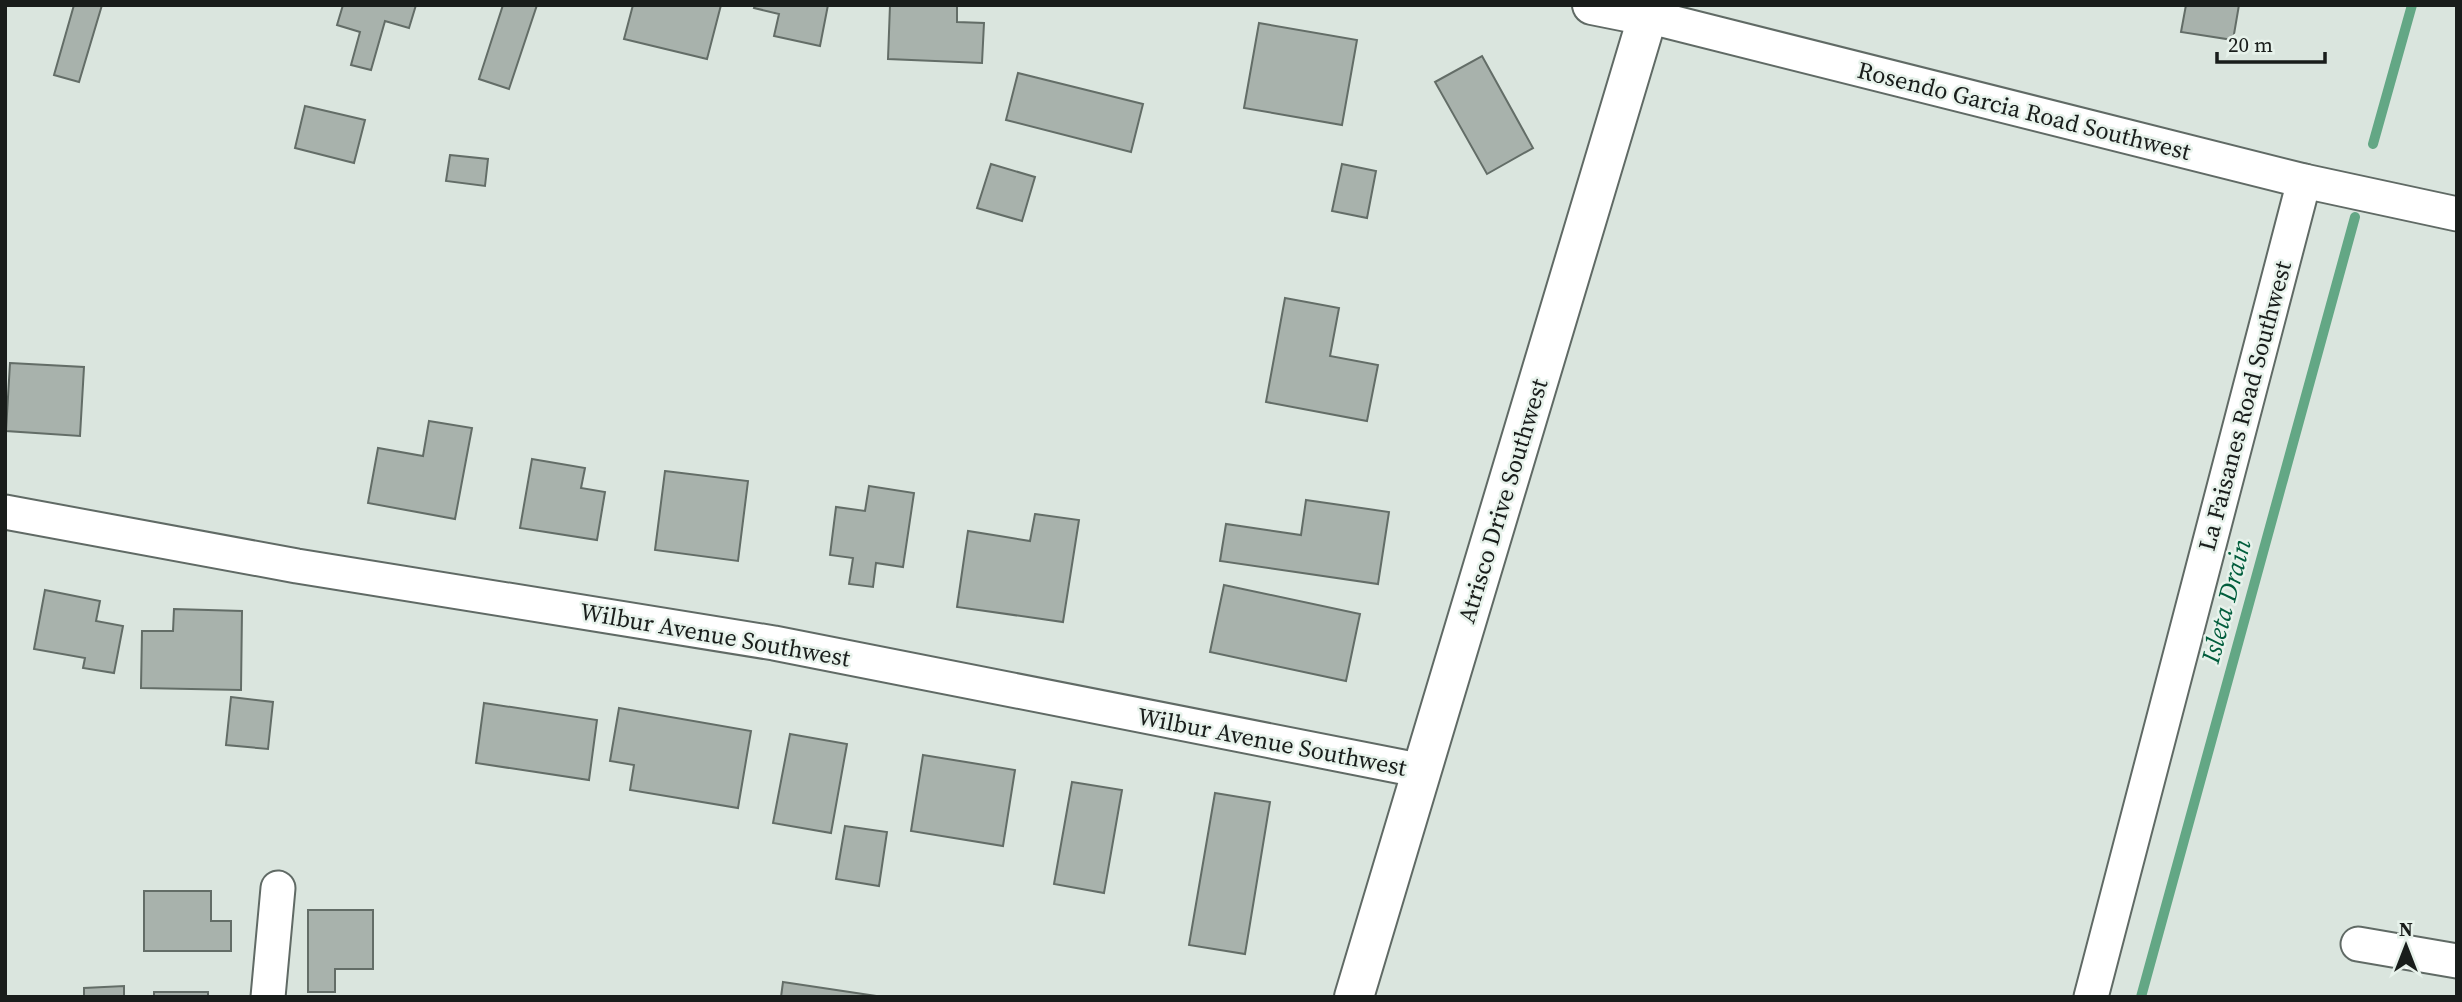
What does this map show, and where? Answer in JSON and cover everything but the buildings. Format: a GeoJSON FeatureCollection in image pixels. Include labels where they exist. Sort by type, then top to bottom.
{"type":"FeatureCollection","features":[{"type":"Feature","properties":{"kind":"street","name":"Rosendo Garcia Road Southwest"},"geometry":{"type":"LineString","coordinates":[[1592,5],[1649,11],[2304,181],[2457,214]]}},
{"type":"Feature","properties":{"kind":"street","name":"Atrisco Drive Southwest"},"geometry":{"type":"LineString","coordinates":[[1353,997],[1649,11]]}},
{"type":"Feature","properties":{"kind":"street","name":"La Faisanes Road Southwest"},"geometry":{"type":"LineString","coordinates":[[2091,997],[2304,181]]}},
{"type":"Feature","properties":{"kind":"street","name":"Wilbur Avenue Southwest"},"geometry":{"type":"LineString","coordinates":[[5,512],[297,566],[774,643],[1423,771]]}},
{"type":"Feature","properties":{"kind":"street"},"geometry":{"type":"LineString","coordinates":[[268,997],[278,888]]}},
{"type":"Feature","properties":{"kind":"street"},"geometry":{"type":"LineString","coordinates":[[2358,944],[2457,961]]}},
{"type":"Feature","properties":{"kind":"waterway","name":"Isleta Drain"},"geometry":{"type":"LineString","coordinates":[[2373,144],[2412,5]]}},
{"type":"Feature","properties":{"kind":"waterway","name":"Isleta Drain"},"geometry":{"type":"LineString","coordinates":[[2141,997],[2355,217]]}}]}
